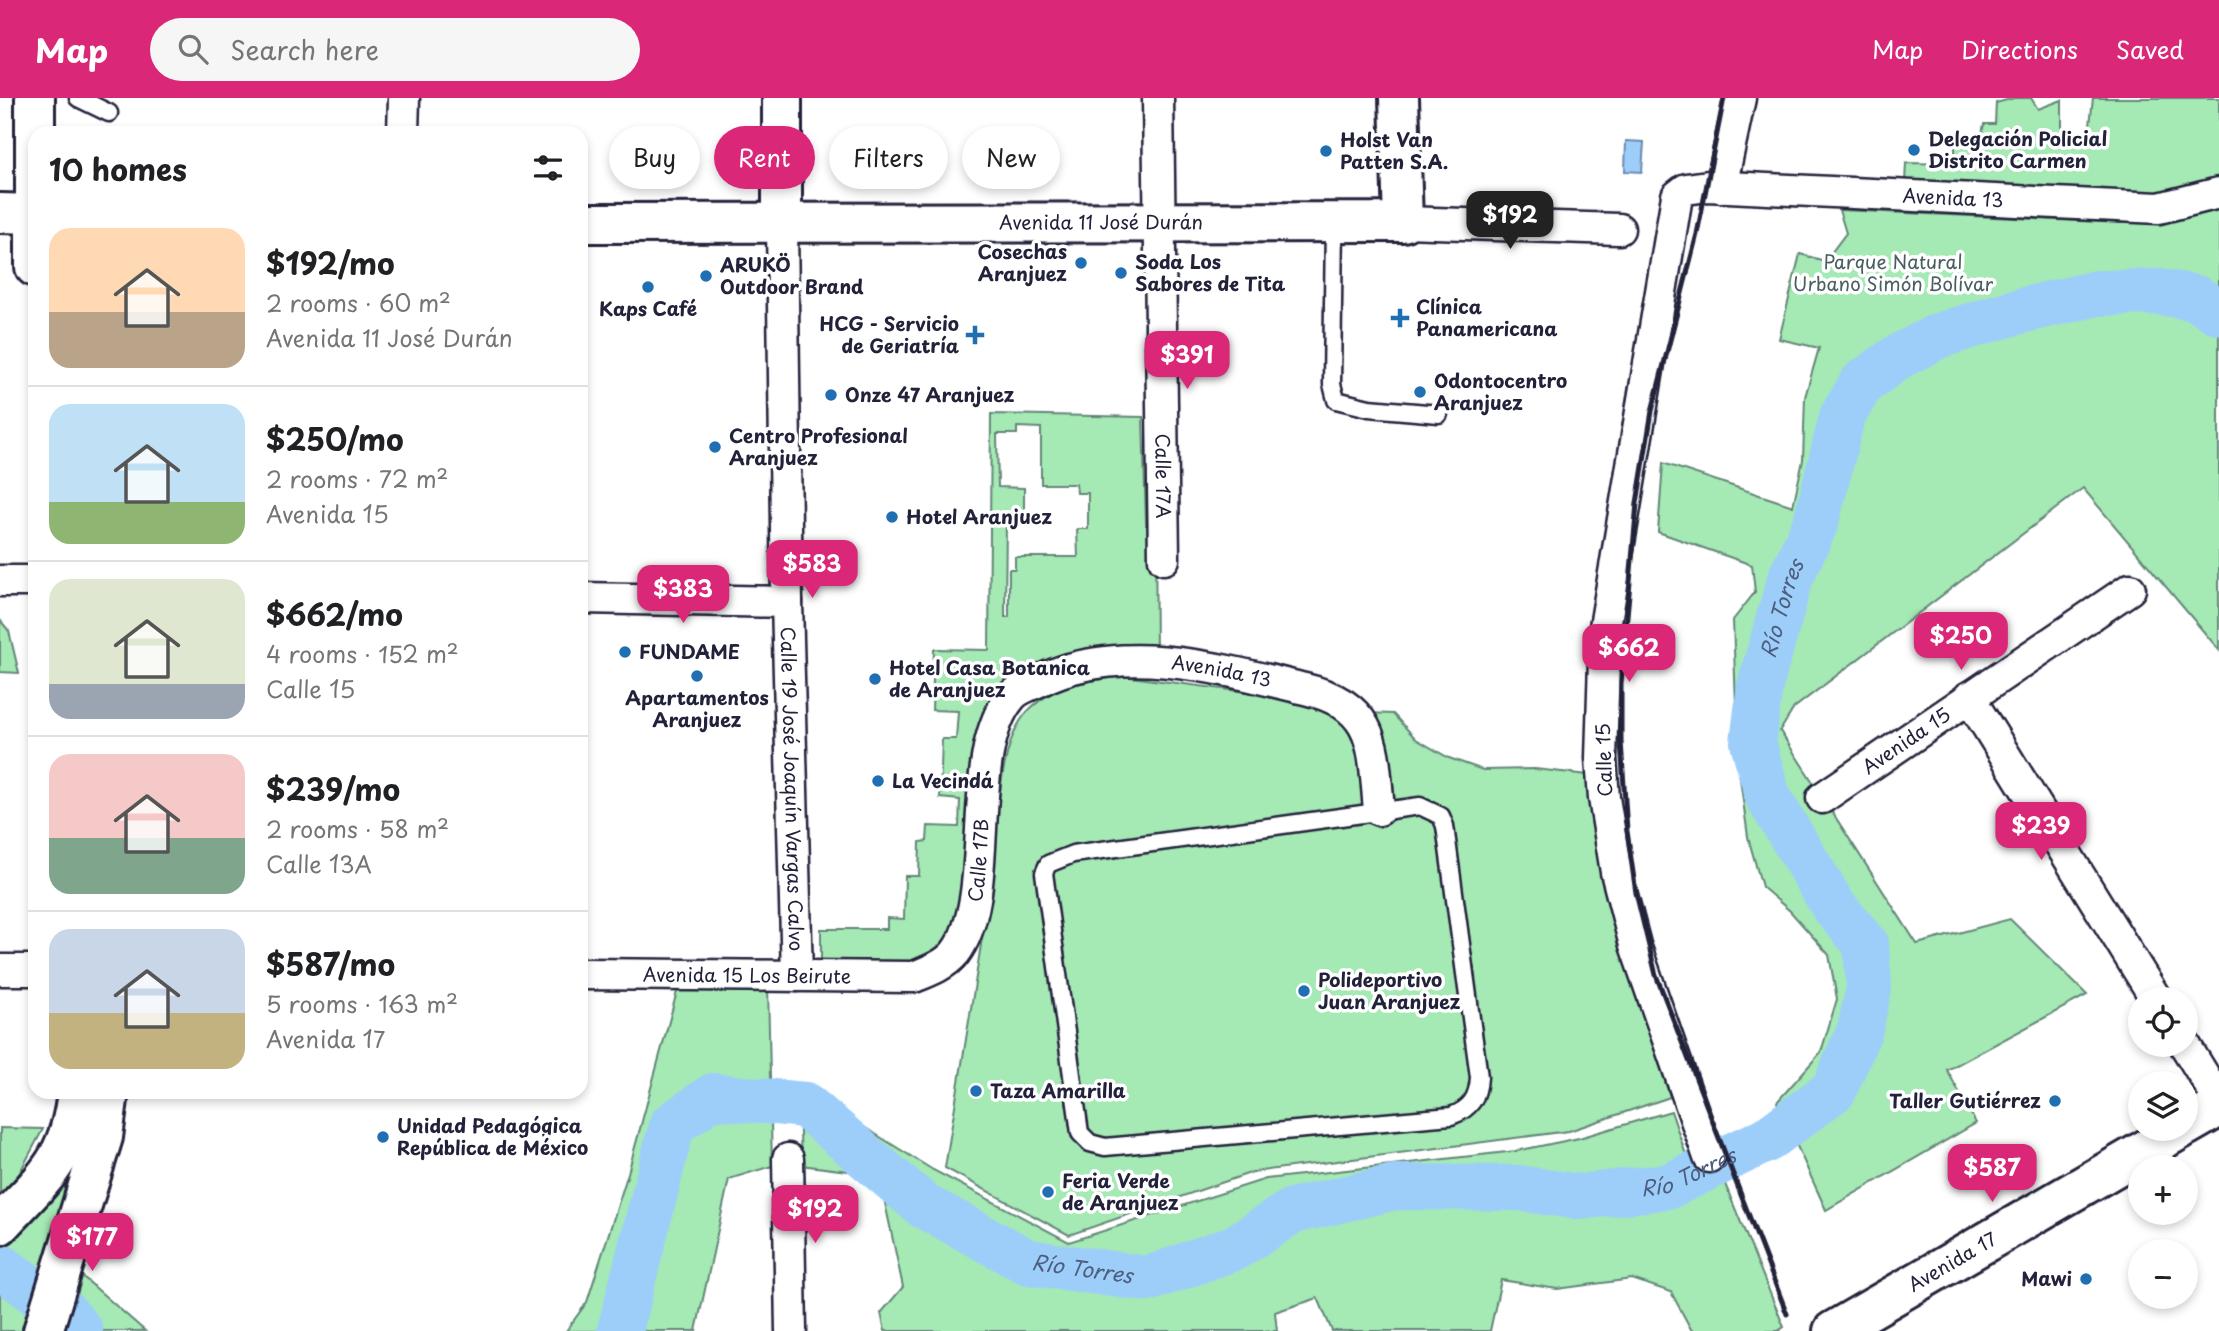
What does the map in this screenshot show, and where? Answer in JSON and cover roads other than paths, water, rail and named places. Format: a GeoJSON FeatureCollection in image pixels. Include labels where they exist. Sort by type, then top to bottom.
{"type":"FeatureCollection","features":[{"type":"Feature","properties":{"kind":"street"},"geometry":{"type":"LineString","coordinates":[[35,98],[35,126]]}},
{"type":"Feature","properties":{"kind":"street"},"geometry":{"type":"LineString","coordinates":[[403,126],[404,98]]}},
{"type":"Feature","properties":{"kind":"street","name":"Calle 19 José Joaquín Vargas Calvo"},"geometry":{"type":"LineString","coordinates":[[782,98],[787,602],[797,976]]}},
{"type":"Feature","properties":{"kind":"street","name":"Calle 17A"},"geometry":{"type":"LineString","coordinates":[[1158,98],[1164,559]]}},
{"type":"Feature","properties":{"kind":"street"},"geometry":{"type":"LineString","coordinates":[[1399,98],[1403,222]]}},
{"type":"Feature","properties":{"kind":"street"},"geometry":{"type":"LineString","coordinates":[[1721,187],[1740,98]]}},
{"type":"Feature","properties":{"kind":"street","name":"Avenida 13"},"geometry":{"type":"LineString","coordinates":[[1686,190],[1721,187],[2145,208],[2195,201],[2219,193]]}},
{"type":"Feature","properties":{"kind":"street","name":"Calle 15"},"geometry":{"type":"LineString","coordinates":[[1686,190],[1677,196],[1674,204],[1605,627],[1601,758],[1604,798],[1616,872],[1635,945],[1709,1157]]}},
{"type":"Feature","properties":{"kind":"street"},"geometry":{"type":"LineString","coordinates":[[0,214],[28,214]]}},
{"type":"Feature","properties":{"kind":"street","name":"Avenida 11 José Durán"},"geometry":{"type":"LineString","coordinates":[[588,223],[782,225],[1403,222],[1619,229]]}},
{"type":"Feature","properties":{"kind":"street"},"geometry":{"type":"LineString","coordinates":[[0,581],[28,581]]}},
{"type":"Feature","properties":{"kind":"street","name":"Avenida 15"},"geometry":{"type":"LineString","coordinates":[[1822,797],[2130,589]]}},
{"type":"Feature","properties":{"kind":"street"},"geometry":{"type":"LineString","coordinates":[[588,598],[787,602]]}},
{"type":"Feature","properties":{"kind":"street","name":"Avenida 13"},"geometry":{"type":"LineString","coordinates":[[997,718],[1013,695],[1079,665],[1126,661],[1161,662],[1306,689],[1334,697],[1355,710],[1360,718],[1374,760],[1379,810]]}},
{"type":"Feature","properties":{"kind":"street"},"geometry":{"type":"LineString","coordinates":[[1969,697],[2149,987]]}},
{"type":"Feature","properties":{"kind":"street","name":"Calle 17B"},"geometry":{"type":"LineString","coordinates":[[914,977],[934,970],[955,953],[967,928],[974,896],[989,756],[997,718]]}},
{"type":"Feature","properties":{"kind":"street"},"geometry":{"type":"LineString","coordinates":[[0,970],[28,970]]}},
{"type":"Feature","properties":{"kind":"street","name":"Avenida 15 Los Beirute"},"geometry":{"type":"LineString","coordinates":[[588,974],[914,977]]}},
{"type":"Feature","properties":{"kind":"street"},"geometry":{"type":"LineString","coordinates":[[2192,1057],[2219,1100]]}},
{"type":"Feature","properties":{"kind":"street"},"geometry":{"type":"LineString","coordinates":[[0,1224],[51,1170],[71,1135],[76,1099]]}},
{"type":"Feature","properties":{"kind":"street"},"geometry":{"type":"LineString","coordinates":[[43,1331],[103,1137],[108,1099]]}},
{"type":"Feature","properties":{"kind":"street"},"geometry":{"type":"LineString","coordinates":[[2198,1119],[2219,1107]]}},
{"type":"Feature","properties":{"kind":"street","name":"Avenida 17"},"geometry":{"type":"LineString","coordinates":[[1833,1331],[2160,1141]]}},
{"type":"Feature","properties":{"kind":"street"},"geometry":{"type":"LineString","coordinates":[[788,1159],[791,1331]]}},
{"type":"Feature","properties":{"kind":"lane"},"geometry":{"type":"LineString","coordinates":[[78,98],[109,113]]}},
{"type":"Feature","properties":{"kind":"lane"},"geometry":{"type":"LineString","coordinates":[[1334,223],[1332,384],[1336,400],[1369,408],[1439,414]]}},
{"type":"Feature","properties":{"kind":"lane"},"geometry":{"type":"LineString","coordinates":[[1420,806],[1441,816],[1445,826],[1479,1077],[1478,1091],[1472,1104],[1451,1116],[1104,1147],[1090,1143],[1080,1133],[1076,1120],[1044,873],[1048,864],[1073,854],[1379,810],[1420,806]]}},
{"type":"Feature","properties":{"kind":"water"},"geometry":{"type":"Polygon","coordinates":[[[1626,141],[1644,142],[1642,172],[1625,171],[1626,141]]]}},
{"type":"Feature","properties":{"kind":"waterway","name":"Río Torres"},"geometry":{"type":"LineString","coordinates":[[620,1331],[672,1125],[713,1096],[805,1105],[924,1206],[1028,1262],[1148,1279],[1236,1247],[1292,1211],[1395,1187],[1518,1188],[1580,1197],[1669,1186],[1768,1139],[1834,1090],[1860,1029],[1869,988],[1866,944],[1834,907],[1768,797],[1753,742],[1760,686],[1790,579],[1816,522],[1842,417],[1862,383],[1898,357],[1938,336],[2008,314],[2097,293],[2159,292],[2196,298],[2219,312]]}},
{"type":"Feature","properties":{"kind":"waterway","name":"Río Torres"},"geometry":{"type":"LineString","coordinates":[[0,1266],[65,1313],[80,1331]]}},
{"type":"Feature","properties":{"kind":"railway"},"geometry":{"type":"LineString","coordinates":[[1724,98],[1697,234],[1652,411],[1637,503],[1621,684],[1621,741],[1627,831],[1636,893],[1656,975],[1787,1314]]}},
{"type":"Feature","properties":{"kind":"place","name":"Delegación Policial Distrito Carmen"},"geometry":{"type":"Point","coordinates":[1914,150]}},
{"type":"Feature","properties":{"kind":"place","name":"Holst Van Patten S.A."},"geometry":{"type":"Point","coordinates":[1326,151]}},
{"type":"Feature","properties":{"kind":"place","name":"Cosechas Aranjuez"},"geometry":{"type":"Point","coordinates":[1081,263]}},
{"type":"Feature","properties":{"kind":"place","name":"Soda Los Sabores de Tita"},"geometry":{"type":"Point","coordinates":[1121,273]}},
{"type":"Feature","properties":{"kind":"place","name":"ARUKÖ Outdoor Brand"},"geometry":{"type":"Point","coordinates":[706,276]}},
{"type":"Feature","properties":{"kind":"place","name":"Kaps Café"},"geometry":{"type":"Point","coordinates":[648,287]}},
{"type":"Feature","properties":{"kind":"place","name":"Clínica Panamericana"},"geometry":{"type":"Point","coordinates":[1400,318]}},
{"type":"Feature","properties":{"kind":"place","name":"HCG - Servicio de Geriatría"},"geometry":{"type":"Point","coordinates":[975,335]}},
{"type":"Feature","properties":{"kind":"place","name":"Odontocentro Aranjuez"},"geometry":{"type":"Point","coordinates":[1420,392]}},
{"type":"Feature","properties":{"kind":"place","name":"Onze 47 Aranjuez"},"geometry":{"type":"Point","coordinates":[831,395]}},
{"type":"Feature","properties":{"kind":"place","name":"Centro Profesional Aranjuez"},"geometry":{"type":"Point","coordinates":[715,447]}},
{"type":"Feature","properties":{"kind":"place","name":"Hotel Aranjuez"},"geometry":{"type":"Point","coordinates":[892,517]}},
{"type":"Feature","properties":{"kind":"place","name":"FUNDAME"},"geometry":{"type":"Point","coordinates":[625,652]}},
{"type":"Feature","properties":{"kind":"place","name":"Apartamentos Aranjuez"},"geometry":{"type":"Point","coordinates":[697,676]}},
{"type":"Feature","properties":{"kind":"place","name":"Hotel Casa Botanica de Aranjuez"},"geometry":{"type":"Point","coordinates":[875,679]}},
{"type":"Feature","properties":{"kind":"place","name":"La Vecindá"},"geometry":{"type":"Point","coordinates":[878,781]}},
{"type":"Feature","properties":{"kind":"place","name":"Polideportivo Juan Aranjuez"},"geometry":{"type":"Point","coordinates":[1304,991]}},
{"type":"Feature","properties":{"kind":"place","name":"Taza Amarilla"},"geometry":{"type":"Point","coordinates":[976,1091]}},
{"type":"Feature","properties":{"kind":"place","name":"Taller Gutiérrez"},"geometry":{"type":"Point","coordinates":[2055,1101]}},
{"type":"Feature","properties":{"kind":"place","name":"Unidad Pedagógica República de México"},"geometry":{"type":"Point","coordinates":[383,1137]}},
{"type":"Feature","properties":{"kind":"place","name":"Feria Verde de Aranjuez"},"geometry":{"type":"Point","coordinates":[1048,1192]}},
{"type":"Feature","properties":{"kind":"place","name":"Mawi"},"geometry":{"type":"Point","coordinates":[2086,1279]}},
{"type":"Feature","properties":{"kind":"park label","name":"Parque Natural Urbano Simón Bolívar"},"geometry":{"type":"Point","coordinates":[1893,273]}}]}
